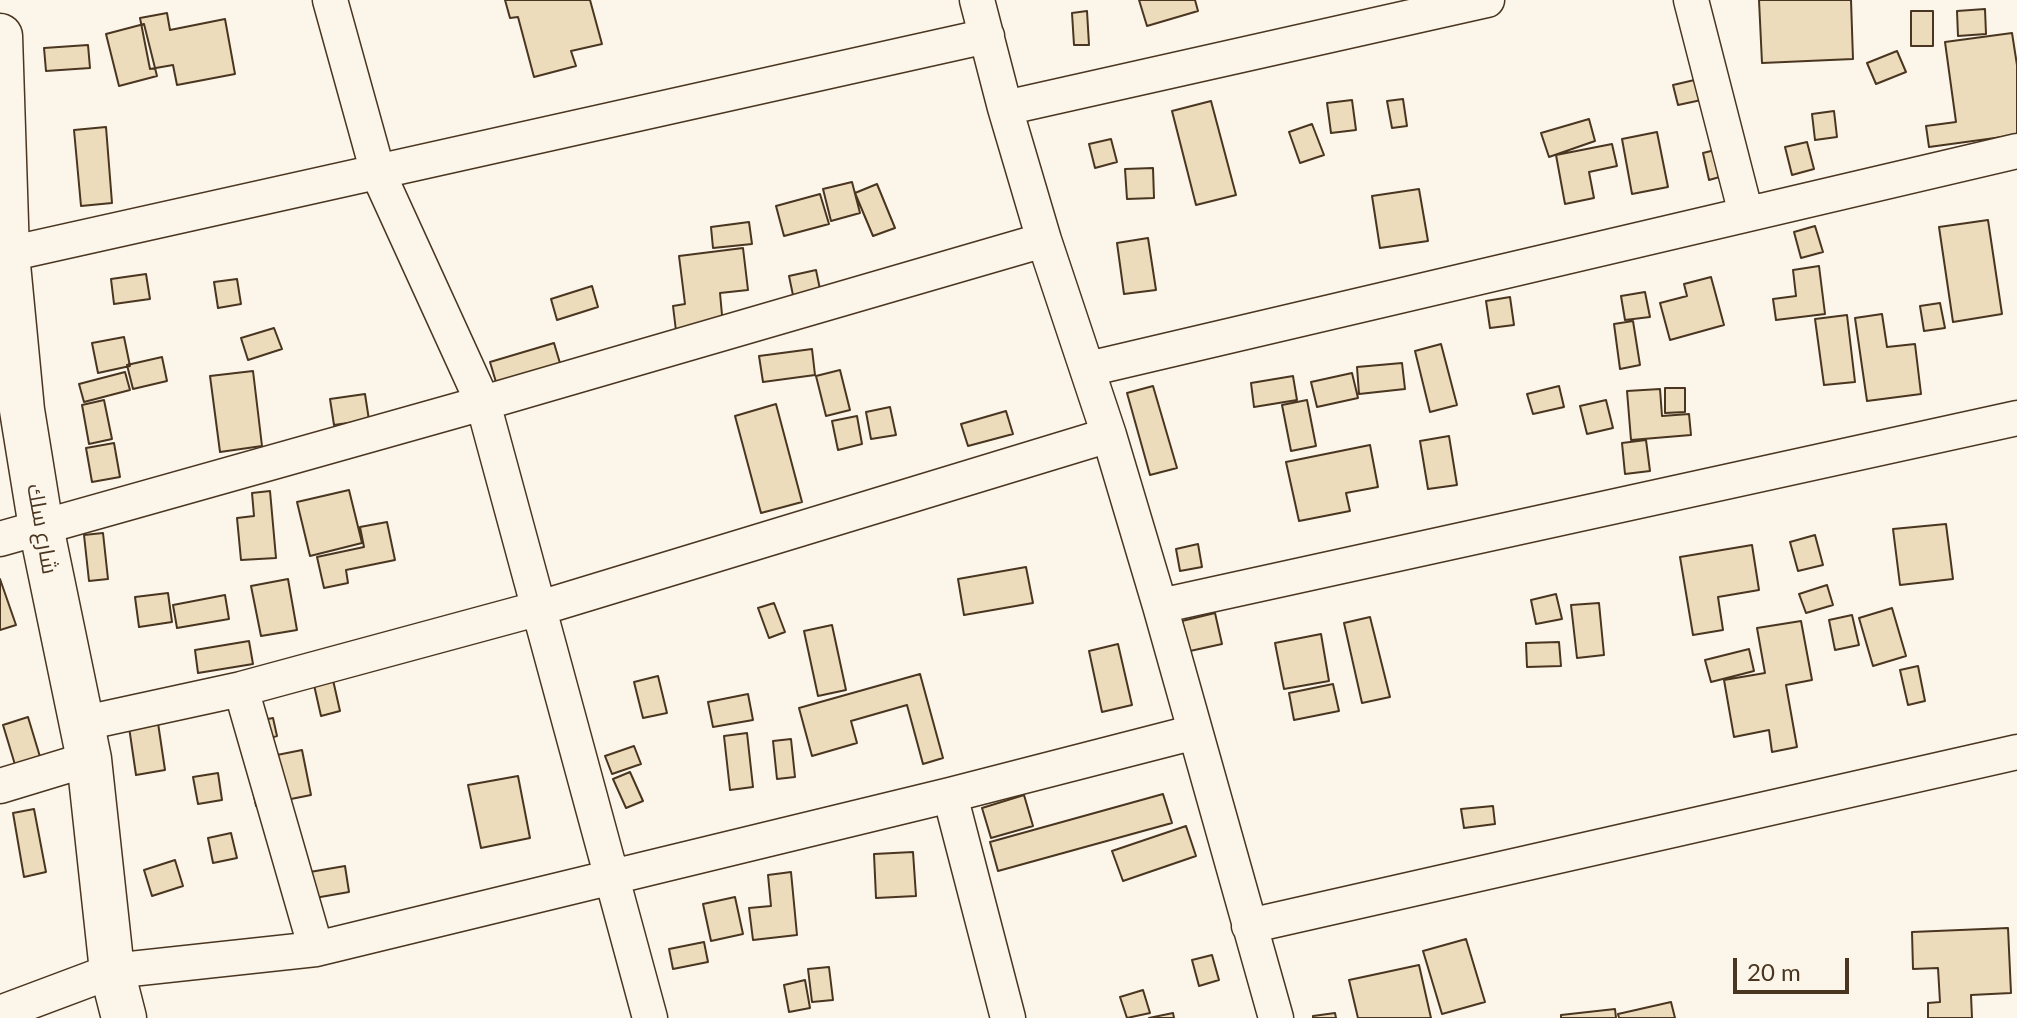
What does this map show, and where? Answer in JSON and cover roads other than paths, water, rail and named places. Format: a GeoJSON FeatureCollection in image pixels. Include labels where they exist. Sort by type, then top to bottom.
{"type":"FeatureCollection","features":[{"type":"Feature","properties":{"kind":"street"},"geometry":{"type":"LineString","coordinates":[[330,0],[378,173],[483,403],[650,1018]]}},
{"type":"Feature","properties":{"kind":"street"},"geometry":{"type":"LineString","coordinates":[[977,0],[1044,240],[1109,435],[1160,606],[1276,1018]]}},
{"type":"Feature","properties":{"kind":"street"},"geometry":{"type":"LineString","coordinates":[[1005,108],[1487,0]]}},
{"type":"Feature","properties":{"kind":"street"},"geometry":{"type":"LineString","coordinates":[[1691,0],[1746,214]]}},
{"type":"Feature","properties":{"kind":"street","name":"شارع سلك"},"geometry":{"type":"LineString","coordinates":[[0,36],[4,255],[22,410],[20,533],[85,742],[112,971],[124,1018]]}},
{"type":"Feature","properties":{"kind":"street"},"geometry":{"type":"LineString","coordinates":[[4,255],[987,36]]}},
{"type":"Feature","properties":{"kind":"street"},"geometry":{"type":"LineString","coordinates":[[1088,369],[2017,151]]}},
{"type":"Feature","properties":{"kind":"street"},"geometry":{"type":"LineString","coordinates":[[20,533],[1044,240]]}},
{"type":"Feature","properties":{"kind":"street"},"geometry":{"type":"LineString","coordinates":[[1160,606],[2017,418]]}},
{"type":"Feature","properties":{"kind":"street"},"geometry":{"type":"LineString","coordinates":[[0,786],[85,742],[241,689],[540,608],[1109,435]]}},
{"type":"Feature","properties":{"kind":"street"},"geometry":{"type":"LineString","coordinates":[[241,689],[316,949]]}},
{"type":"Feature","properties":{"kind":"street"},"geometry":{"type":"LineString","coordinates":[[0,1013],[112,971],[316,949],[950,795],[1195,732]]}},
{"type":"Feature","properties":{"kind":"street"},"geometry":{"type":"LineString","coordinates":[[1249,926],[2017,752]]}},
{"type":"Feature","properties":{"kind":"street"},"geometry":{"type":"LineString","coordinates":[[950,795],[1008,1018]]}}]}
